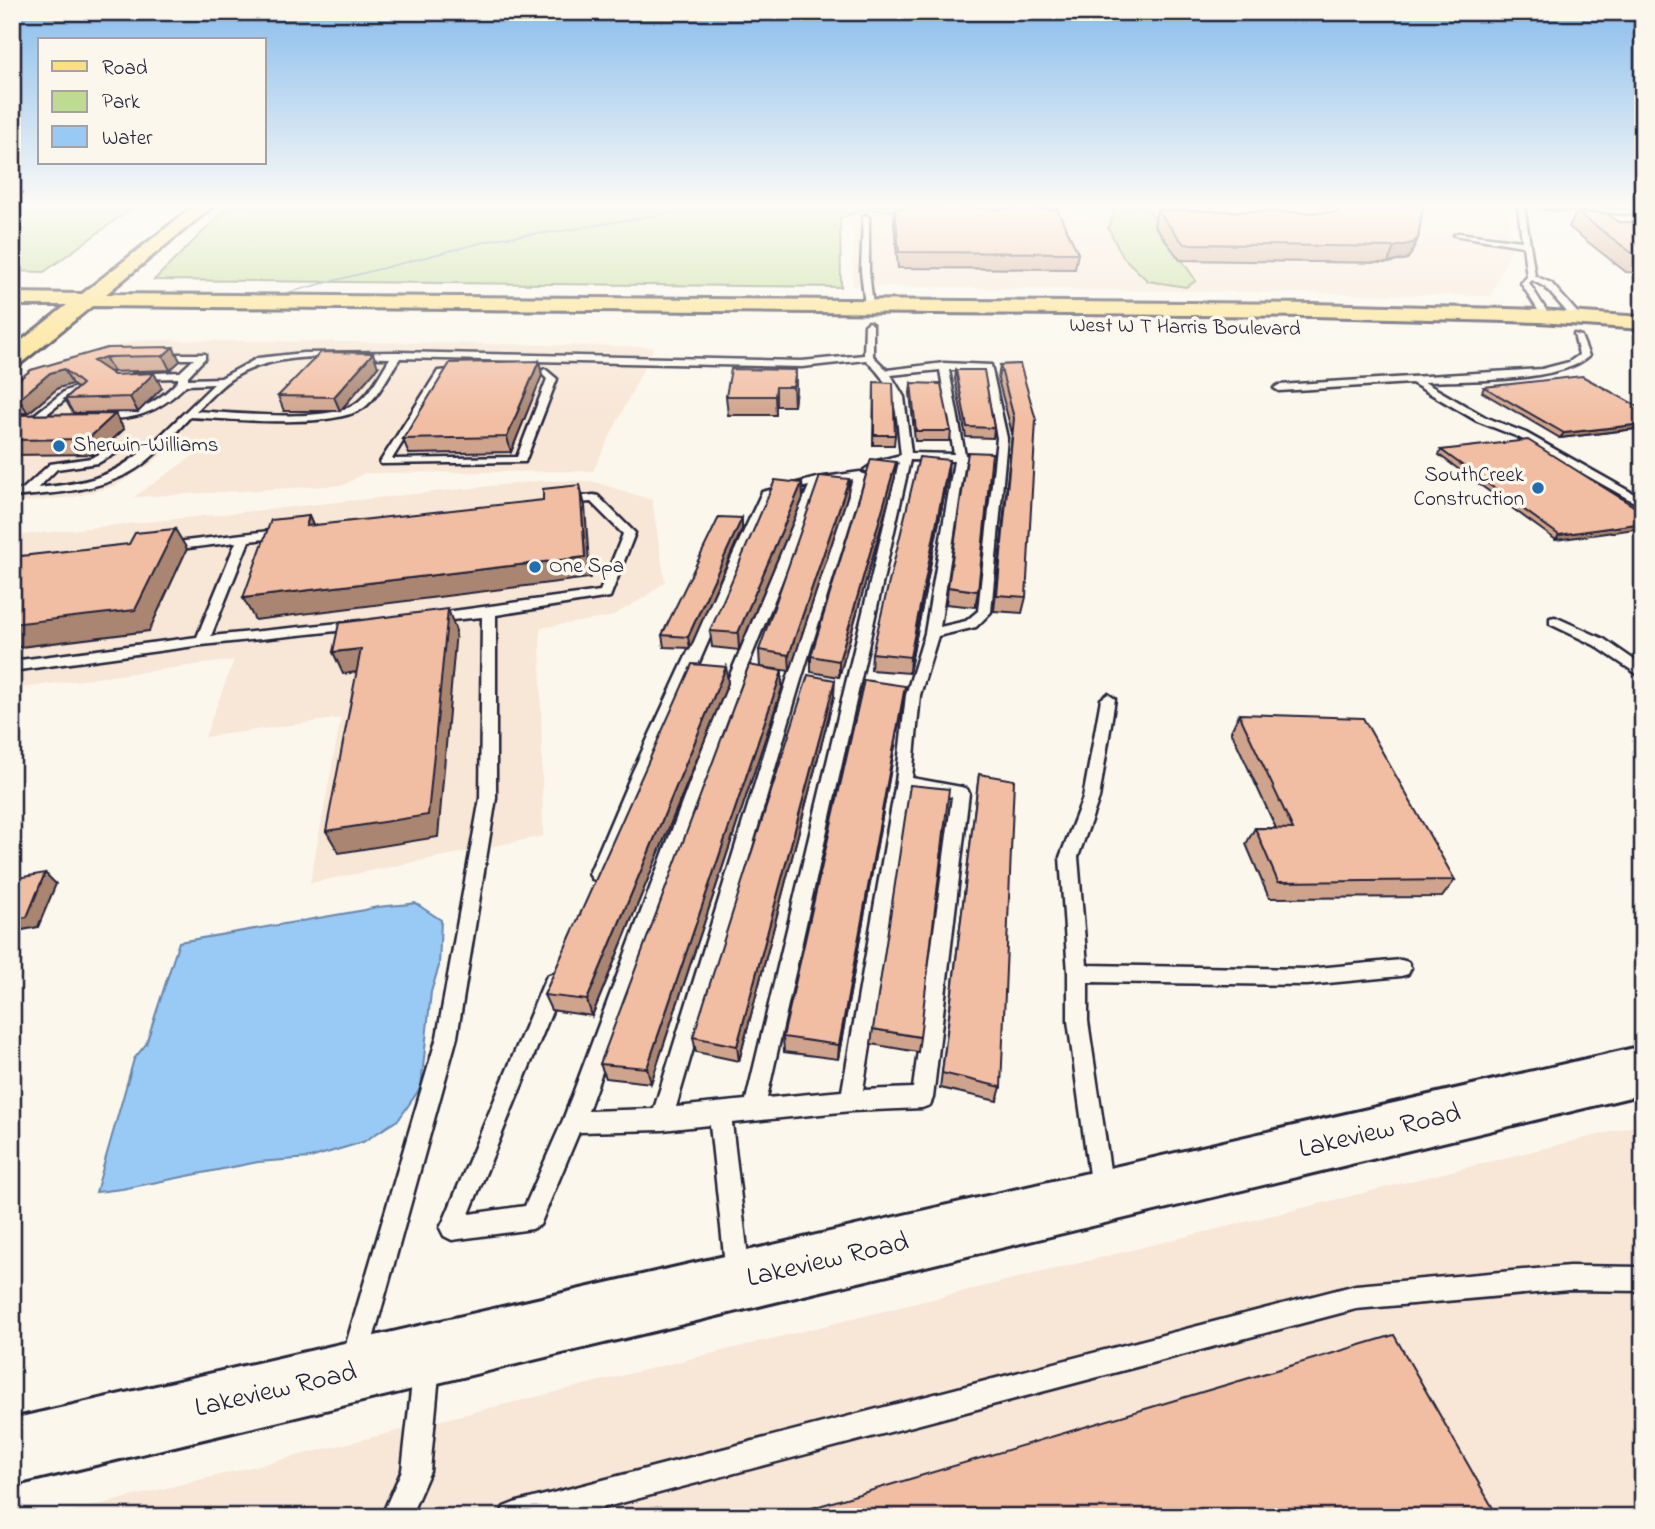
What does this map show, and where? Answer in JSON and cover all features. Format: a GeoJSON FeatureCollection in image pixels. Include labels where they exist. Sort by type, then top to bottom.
{"type":"FeatureCollection","features":[{"type":"Feature","properties":{"kind":"main road"},"geometry":{"type":"LineString","coordinates":[[90,299],[117,277]]}},
{"type":"Feature","properties":{"kind":"main road"},"geometry":{"type":"LineString","coordinates":[[12,359],[61,309],[81,280]]}},
{"type":"Feature","properties":{"kind":"main road","name":"West W T Harris Boulevard"},"geometry":{"type":"LineString","coordinates":[[12,299],[61,309],[869,315],[1352,310],[1539,316],[1643,341]]}},
{"type":"Feature","properties":{"kind":"main road","name":"West W T Harris Boulevard"},"geometry":{"type":"LineString","coordinates":[[22,318],[90,299],[869,315],[1226,328],[1446,331],[1643,323]]}},
{"type":"Feature","properties":{"kind":"main road"},"geometry":{"type":"LineString","coordinates":[[1577,327],[1643,330]]}},
{"type":"Feature","properties":{"kind":"main road","name":"Lakeview Road"},"geometry":{"type":"LineString","coordinates":[[12,1452],[1643,1070]]}},
{"type":"Feature","properties":{"kind":"lane"},"geometry":{"type":"LineString","coordinates":[[754,1110],[906,455],[899,397],[884,373],[869,357],[866,277]]}},
{"type":"Feature","properties":{"kind":"lane"},"geometry":{"type":"LineString","coordinates":[[1531,277],[1525,283],[1541,304],[1539,316]]}},
{"type":"Feature","properties":{"kind":"lane"},"geometry":{"type":"LineString","coordinates":[[1279,388],[1552,369],[1572,364],[1584,356],[1577,327],[1548,285],[1532,277]]}},
{"type":"Feature","properties":{"kind":"lane"},"geometry":{"type":"LineString","coordinates":[[19,494],[82,487],[127,470],[156,446],[223,381],[261,360],[303,356],[397,355],[802,364],[869,357]]}},
{"type":"Feature","properties":{"kind":"lane"},"geometry":{"type":"LineString","coordinates":[[187,414],[319,416],[348,412],[360,407],[397,355]]}},
{"type":"Feature","properties":{"kind":"lane"},"geometry":{"type":"LineString","coordinates":[[84,415],[145,412],[157,408],[202,356],[160,359],[144,357]]}},
{"type":"Feature","properties":{"kind":"lane"},"geometry":{"type":"LineString","coordinates":[[545,372],[553,359]]}},
{"type":"Feature","properties":{"kind":"lane"},"geometry":{"type":"LineString","coordinates":[[884,373],[944,366],[988,367],[1002,438],[984,612],[971,624],[932,633]]}},
{"type":"Feature","properties":{"kind":"lane"},"geometry":{"type":"LineString","coordinates":[[851,1101],[904,782],[913,695],[932,633],[960,458],[944,366]]}},
{"type":"Feature","properties":{"kind":"lane"},"geometry":{"type":"LineString","coordinates":[[480,372],[441,373],[385,463],[521,460],[552,379],[545,372],[532,372]]}},
{"type":"Feature","properties":{"kind":"lane"},"geometry":{"type":"LineString","coordinates":[[123,376],[145,373],[223,381]]}},
{"type":"Feature","properties":{"kind":"lane"},"geometry":{"type":"LineString","coordinates":[[1412,379],[1481,419],[1522,435],[1643,504]]}},
{"type":"Feature","properties":{"kind":"lane"},"geometry":{"type":"LineString","coordinates":[[26,415],[79,389]]}},
{"type":"Feature","properties":{"kind":"lane"},"geometry":{"type":"LineString","coordinates":[[55,390],[68,393]]}},
{"type":"Feature","properties":{"kind":"lane"},"geometry":{"type":"LineString","coordinates":[[39,410],[61,415]]}},
{"type":"Feature","properties":{"kind":"lane"},"geometry":{"type":"LineString","coordinates":[[19,494],[54,466],[94,461],[120,447],[156,446]]}},
{"type":"Feature","properties":{"kind":"lane"},"geometry":{"type":"LineString","coordinates":[[593,887],[640,773],[768,492],[860,475],[880,463],[906,455],[999,458]]}},
{"type":"Feature","properties":{"kind":"lane"},"geometry":{"type":"LineString","coordinates":[[662,1119],[793,682],[860,475]]}},
{"type":"Feature","properties":{"kind":"lane"},"geometry":{"type":"LineString","coordinates":[[562,963],[452,1228],[532,1217],[573,1122],[737,676],[817,481]]}},
{"type":"Feature","properties":{"kind":"lane"},"geometry":{"type":"LineString","coordinates":[[421,619],[489,612],[605,594],[629,533],[594,498],[553,503]]}},
{"type":"Feature","properties":{"kind":"lane"},"geometry":{"type":"LineString","coordinates":[[148,548],[297,531]]}},
{"type":"Feature","properties":{"kind":"lane"},"geometry":{"type":"LineString","coordinates":[[202,641],[244,538]]}},
{"type":"Feature","properties":{"kind":"lane"},"geometry":{"type":"LineString","coordinates":[[350,1373],[447,1037],[488,797],[489,612]]}},
{"type":"Feature","properties":{"kind":"lane"},"geometry":{"type":"LineString","coordinates":[[1555,621],[1599,642],[1643,673]]}},
{"type":"Feature","properties":{"kind":"lane"},"geometry":{"type":"LineString","coordinates":[[12,666],[202,641],[380,623]]}},
{"type":"Feature","properties":{"kind":"lane"},"geometry":{"type":"LineString","coordinates":[[688,670],[913,695]]}},
{"type":"Feature","properties":{"kind":"lane"},"geometry":{"type":"LineString","coordinates":[[1102,1196],[1078,1021],[1069,856],[1091,798],[1108,699]]}},
{"type":"Feature","properties":{"kind":"lane"},"geometry":{"type":"LineString","coordinates":[[573,1122],[662,1119],[851,1101],[922,1098],[961,793],[904,782]]}},
{"type":"Feature","properties":{"kind":"lane"},"geometry":{"type":"LineString","coordinates":[[1077,973],[1307,977],[1401,968]]}},
{"type":"Feature","properties":{"kind":"lane"},"geometry":{"type":"LineString","coordinates":[[720,1113],[739,1282]]}},
{"type":"Feature","properties":{"kind":"lane"},"geometry":{"type":"LineString","coordinates":[[514,1517],[1356,1297],[1569,1278],[1643,1279]]}},
{"type":"Feature","properties":{"kind":"lane"},"geometry":{"type":"LineString","coordinates":[[395,1517],[416,1471],[428,1355]]}},
{"type":"Feature","properties":{"kind":"shaded area"},"geometry":{"type":"Polygon","coordinates":[[[852,277],[1499,277],[1491,296],[852,286],[852,277]]]}},
{"type":"Feature","properties":{"kind":"shaded area"},"geometry":{"type":"Polygon","coordinates":[[[139,340],[654,347],[593,471],[364,473],[344,485],[134,497],[206,447],[166,451],[151,464],[115,486],[74,497],[12,503],[12,379],[20,373],[139,340]]]}},
{"type":"Feature","properties":{"kind":"shaded area"},"geometry":{"type":"Polygon","coordinates":[[[540,481],[591,481],[652,500],[665,582],[610,617],[540,628],[543,836],[310,883],[341,718],[205,737],[234,660],[12,689],[12,536],[540,481]]]}},
{"type":"Feature","properties":{"kind":"shaded area"},"geometry":{"type":"Polygon","coordinates":[[[1643,1124],[1643,1517],[49,1517],[1643,1124]]]}},
{"type":"Feature","properties":{"kind":"green space"},"geometry":{"type":"Polygon","coordinates":[[[157,277],[841,277],[841,287],[154,280],[157,277]]]}},
{"type":"Feature","properties":{"kind":"green space"},"geometry":{"type":"Polygon","coordinates":[[[1144,277],[1194,277],[1196,281],[1186,287],[1148,281],[1144,277]]]}},
{"type":"Feature","properties":{"kind":"water"},"geometry":{"type":"Polygon","coordinates":[[[415,903],[441,920],[439,966],[431,992],[421,1087],[399,1119],[363,1142],[310,1158],[258,1162],[96,1192],[134,1059],[146,1044],[179,942],[415,903]]]}},
{"type":"Feature","properties":{"kind":"building"},"geometry":{"type":"Polygon","coordinates":[[[173,347],[163,356],[105,357],[93,361],[114,375],[154,373],[130,397],[65,399],[82,384],[64,369],[50,373],[19,399],[12,399],[12,385],[31,370],[107,348],[173,347]]]}},
{"type":"Feature","properties":{"kind":"building"},"geometry":{"type":"Polygon","coordinates":[[[321,352],[373,353],[334,397],[278,396],[321,352]]]}},
{"type":"Feature","properties":{"kind":"building"},"geometry":{"type":"Polygon","coordinates":[[[539,361],[507,437],[403,439],[450,363],[539,361]]]}},
{"type":"Feature","properties":{"kind":"building"},"geometry":{"type":"Polygon","coordinates":[[[1020,364],[1036,420],[1026,597],[997,595],[1014,418],[1000,365],[1020,364]]]}},
{"type":"Feature","properties":{"kind":"building"},"geometry":{"type":"Polygon","coordinates":[[[731,369],[796,370],[793,387],[776,387],[775,396],[726,396],[731,369]]]}},
{"type":"Feature","properties":{"kind":"building"},"geometry":{"type":"Polygon","coordinates":[[[956,370],[984,370],[994,428],[967,427],[956,370]]]}},
{"type":"Feature","properties":{"kind":"building","name":"SouthCreek Construction"},"geometry":{"type":"Polygon","coordinates":[[[1582,376],[1643,409],[1643,424],[1564,433],[1484,387],[1582,376]]]}},
{"type":"Feature","properties":{"kind":"building"},"geometry":{"type":"Polygon","coordinates":[[[874,382],[893,383],[895,435],[874,435],[874,382]]]}},
{"type":"Feature","properties":{"kind":"building"},"geometry":{"type":"Polygon","coordinates":[[[911,383],[941,384],[951,431],[916,431],[911,383]]]}},
{"type":"Feature","properties":{"kind":"building"},"geometry":{"type":"Polygon","coordinates":[[[115,414],[88,439],[12,440],[12,415],[115,414]]]}},
{"type":"Feature","properties":{"kind":"building","name":"SouthCreek Construction"},"geometry":{"type":"Polygon","coordinates":[[[1528,440],[1643,512],[1643,523],[1559,535],[1441,450],[1528,440]]]}},
{"type":"Feature","properties":{"kind":"building"},"geometry":{"type":"Polygon","coordinates":[[[968,452],[992,453],[978,591],[948,587],[968,452]]]}},
{"type":"Feature","properties":{"kind":"building"},"geometry":{"type":"Polygon","coordinates":[[[919,457],[949,460],[910,657],[872,653],[919,457]]]}},
{"type":"Feature","properties":{"kind":"building"},"geometry":{"type":"Polygon","coordinates":[[[871,459],[896,462],[839,661],[811,656],[871,459]]]}},
{"type":"Feature","properties":{"kind":"building"},"geometry":{"type":"Polygon","coordinates":[[[820,476],[849,479],[789,655],[759,650],[820,476]]]}},
{"type":"Feature","properties":{"kind":"building"},"geometry":{"type":"Polygon","coordinates":[[[775,480],[802,483],[738,633],[710,631],[775,480]]]}},
{"type":"Feature","properties":{"kind":"building"},"geometry":{"type":"Polygon","coordinates":[[[580,485],[585,557],[243,598],[271,520],[309,516],[306,526],[543,500],[543,489],[580,485]]]}},
{"type":"Feature","properties":{"kind":"building"},"geometry":{"type":"Polygon","coordinates":[[[719,517],[742,518],[688,637],[662,635],[719,517]]]}},
{"type":"Feature","properties":{"kind":"building"},"geometry":{"type":"Polygon","coordinates":[[[175,529],[135,610],[12,624],[12,557],[129,544],[135,533],[175,529]]]}},
{"type":"Feature","properties":{"kind":"building"},"geometry":{"type":"Polygon","coordinates":[[[448,609],[428,815],[326,831],[361,649],[333,652],[339,623],[448,609]]]}},
{"type":"Feature","properties":{"kind":"building"},"geometry":{"type":"Polygon","coordinates":[[[692,664],[726,667],[587,1000],[544,995],[692,664]]]}},
{"type":"Feature","properties":{"kind":"building"},"geometry":{"type":"Polygon","coordinates":[[[749,665],[782,671],[647,1068],[600,1064],[749,665]]]}},
{"type":"Feature","properties":{"kind":"building"},"geometry":{"type":"Polygon","coordinates":[[[808,675],[835,680],[737,1046],[693,1037],[808,675]]]}},
{"type":"Feature","properties":{"kind":"building"},"geometry":{"type":"Polygon","coordinates":[[[864,680],[905,686],[839,1045],[783,1037],[864,680]]]}},
{"type":"Feature","properties":{"kind":"building"},"geometry":{"type":"Polygon","coordinates":[[[1239,714],[1363,718],[1455,880],[1278,882],[1255,828],[1293,829],[1239,714]]]}},
{"type":"Feature","properties":{"kind":"building"},"geometry":{"type":"Polygon","coordinates":[[[979,774],[1014,780],[1001,1087],[942,1073],[979,774]]]}},
{"type":"Feature","properties":{"kind":"building"},"geometry":{"type":"Polygon","coordinates":[[[910,785],[949,789],[920,1037],[873,1029],[910,785]]]}},
{"type":"Feature","properties":{"kind":"building"},"geometry":{"type":"Polygon","coordinates":[[[45,873],[27,917],[12,919],[12,879],[45,873]]]}},
{"type":"Feature","properties":{"kind":"building"},"geometry":{"type":"Polygon","coordinates":[[[1394,1335],[1498,1517],[782,1517],[1394,1335]]]}},
{"type":"Feature","properties":{"kind":"waterway"},"geometry":{"type":"LineString","coordinates":[[285,293],[346,277]]}},
{"type":"Feature","properties":{"kind":"place","name":"Sherwin-Williams"},"geometry":{"type":"Point","coordinates":[59,446]}},
{"type":"Feature","properties":{"kind":"place","name":"SouthCreek Construction"},"geometry":{"type":"Point","coordinates":[1538,488]}},
{"type":"Feature","properties":{"kind":"place","name":"One Spa"},"geometry":{"type":"Point","coordinates":[535,567]}}]}
